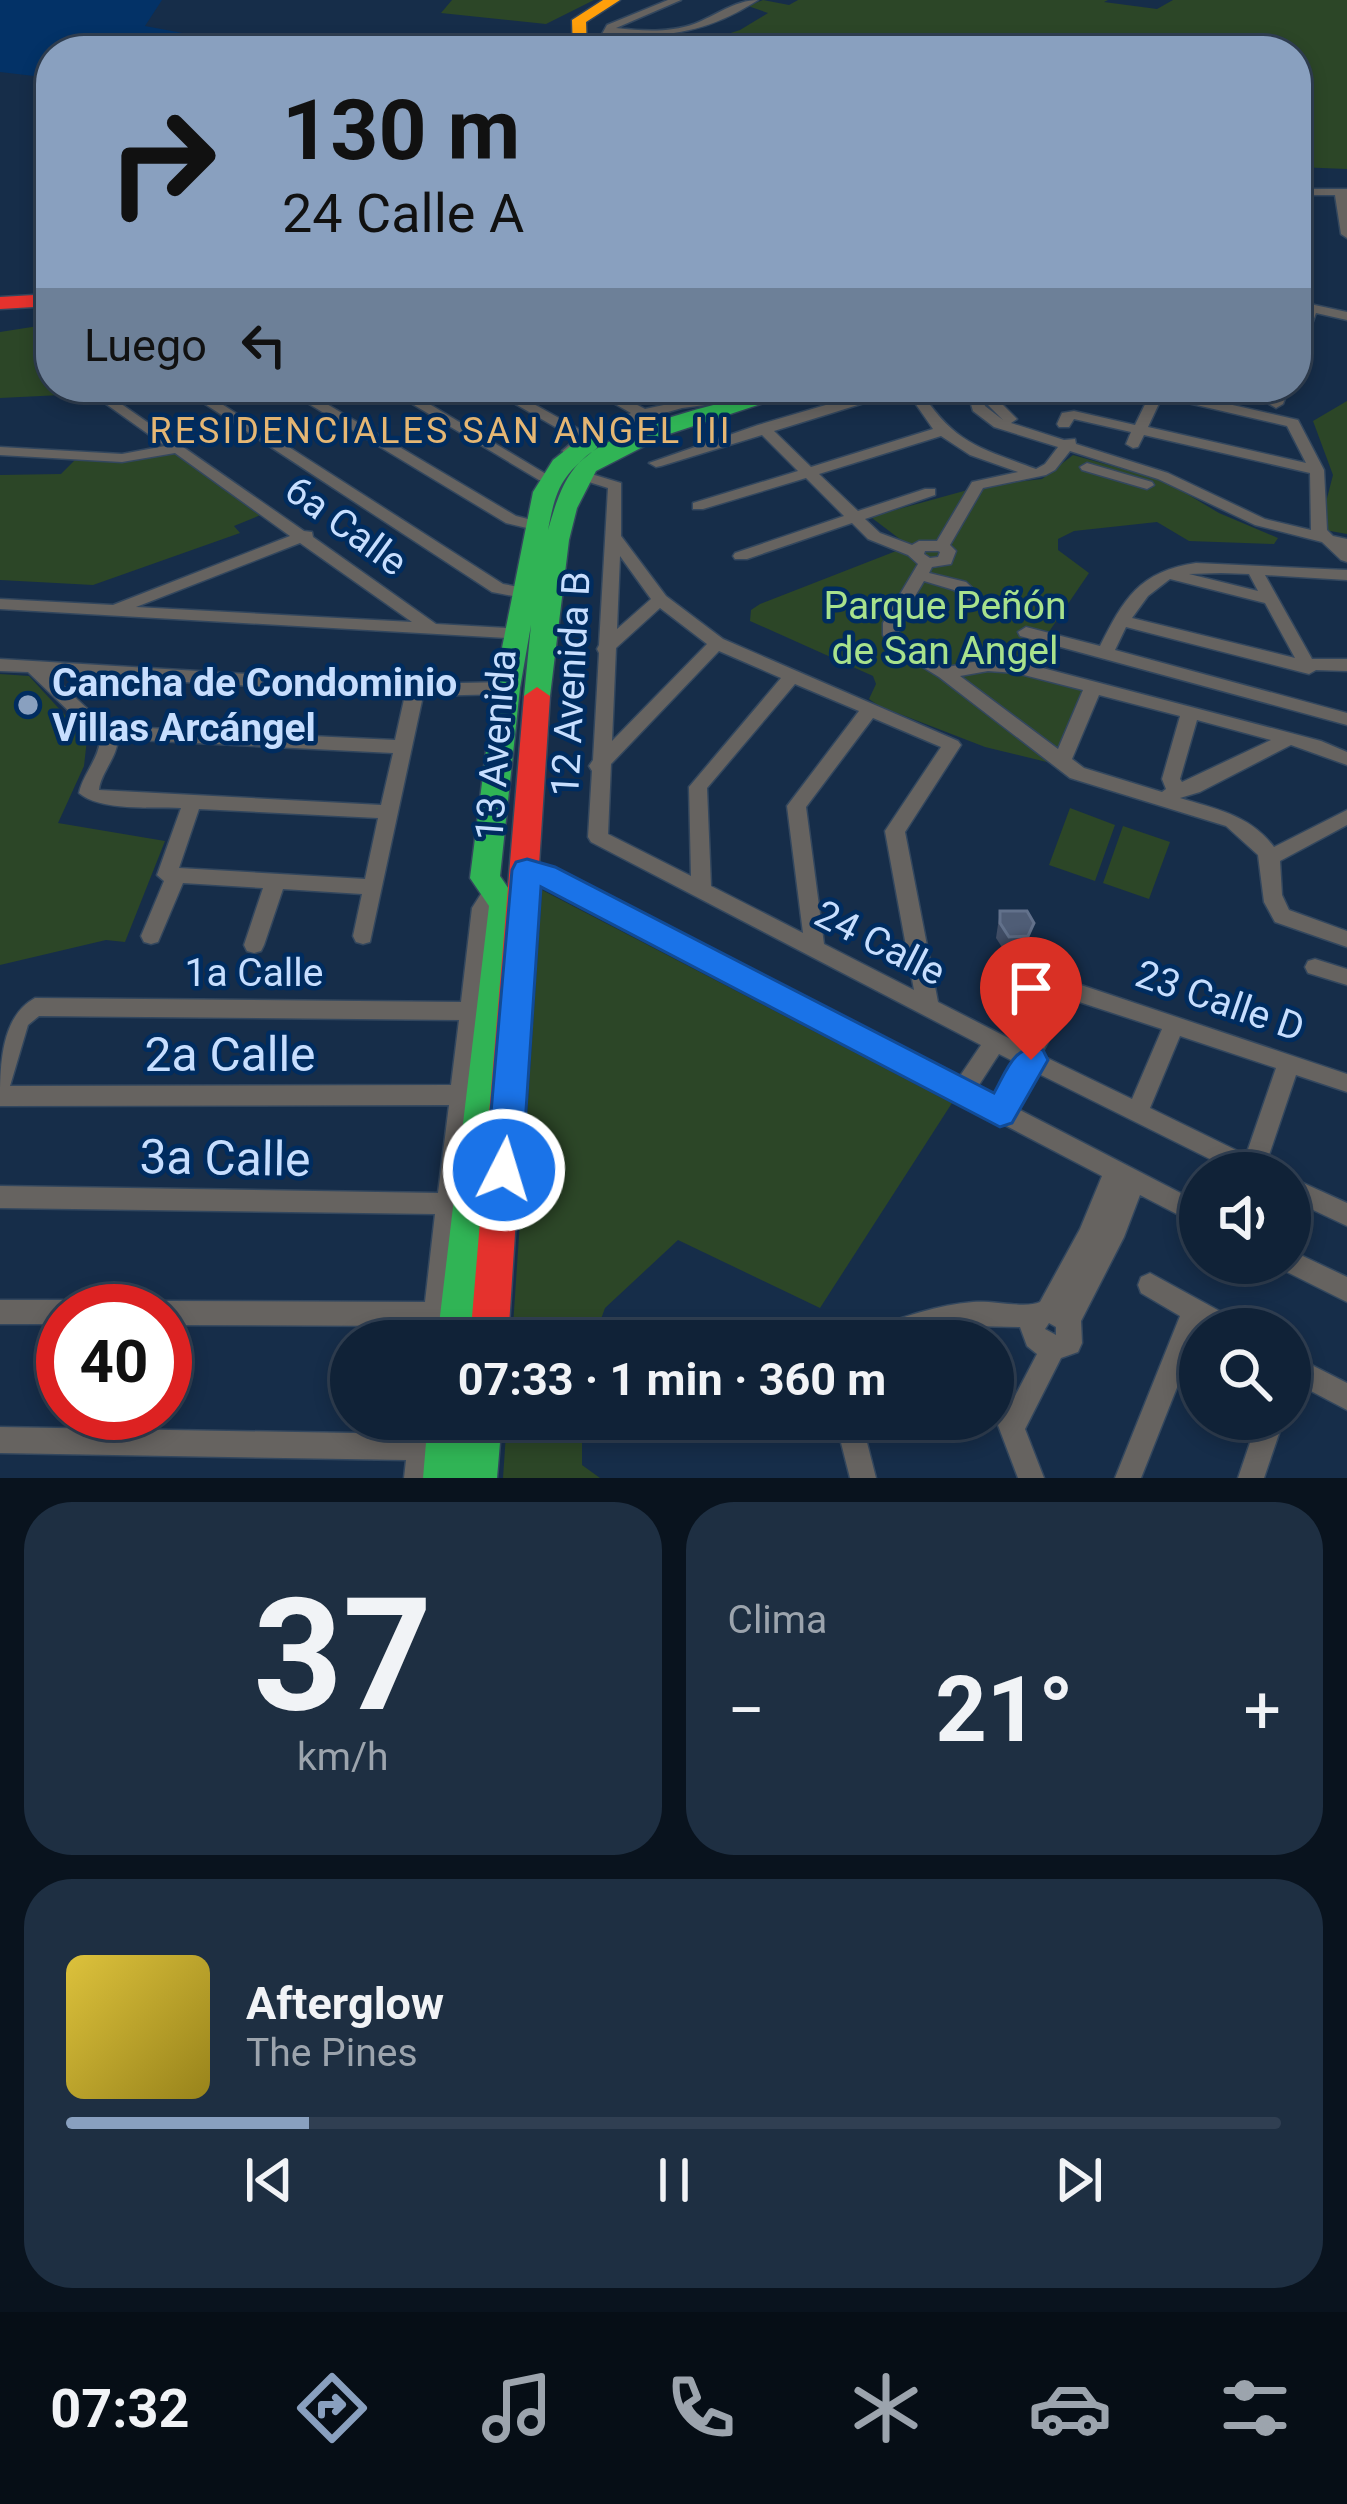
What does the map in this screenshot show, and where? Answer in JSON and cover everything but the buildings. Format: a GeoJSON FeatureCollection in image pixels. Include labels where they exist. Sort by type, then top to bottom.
{"type":"FeatureCollection","features":[{"type":"Feature","properties":{"kind":"street"},"geometry":{"type":"LineString","coordinates":[[576,36],[579,20],[613,0]]}},
{"type":"Feature","properties":{"kind":"street"},"geometry":{"type":"LineString","coordinates":[[608,30],[676,0]]}},
{"type":"Feature","properties":{"kind":"street"},"geometry":{"type":"LineString","coordinates":[[608,30],[670,36],[722,18],[748,1]]}},
{"type":"Feature","properties":{"kind":"street"},"geometry":{"type":"LineString","coordinates":[[608,30],[609,36]]}},
{"type":"Feature","properties":{"kind":"street"},"geometry":{"type":"LineString","coordinates":[[1311,192],[1344,192],[1347,234]]}},
{"type":"Feature","properties":{"kind":"street"},"geometry":{"type":"LineString","coordinates":[[0,303],[36,301]]}},
{"type":"Feature","properties":{"kind":"street"},"geometry":{"type":"LineString","coordinates":[[1311,309],[1347,316]]}},
{"type":"Feature","properties":{"kind":"street","name":"6a Calle"},"geometry":{"type":"LineString","coordinates":[[113,402],[431,628]]}},
{"type":"Feature","properties":{"kind":"street"},"geometry":{"type":"LineString","coordinates":[[209,402],[498,588],[532,593]]}},
{"type":"Feature","properties":{"kind":"street"},"geometry":{"type":"LineString","coordinates":[[313,402],[511,520],[531,524]]}},
{"type":"Feature","properties":{"kind":"street"},"geometry":{"type":"LineString","coordinates":[[421,402],[565,478]]}},
{"type":"Feature","properties":{"kind":"street"},"geometry":{"type":"LineString","coordinates":[[520,402],[585,438]]}},
{"type":"Feature","properties":{"kind":"street"},"geometry":{"type":"LineString","coordinates":[[620,402],[646,416]]}},
{"type":"Feature","properties":{"kind":"street"},"geometry":{"type":"LineString","coordinates":[[0,604],[431,628],[519,649],[532,593],[531,524],[565,478],[585,438],[704,402]]}},
{"type":"Feature","properties":{"kind":"street","name":"13 Avenida"},"geometry":{"type":"LineString","coordinates":[[458,1320],[505,904],[485,878],[487,848],[532,593],[544,492],[561,465],[590,442],[708,402]]}},
{"type":"Feature","properties":{"kind":"street"},"geometry":{"type":"LineString","coordinates":[[565,478],[635,439],[755,402]]}},
{"type":"Feature","properties":{"kind":"street"},"geometry":{"type":"LineString","coordinates":[[656,463],[850,402]]}},
{"type":"Feature","properties":{"kind":"street"},"geometry":{"type":"LineString","coordinates":[[921,402],[940,432],[974,452],[1034,473]]}},
{"type":"Feature","properties":{"kind":"street"},"geometry":{"type":"LineString","coordinates":[[977,402],[999,424],[1067,437]]}},
{"type":"Feature","properties":{"kind":"street"},"geometry":{"type":"LineString","coordinates":[[993,402],[1005,416],[1067,437],[1260,522],[1336,538]]}},
{"type":"Feature","properties":{"kind":"street"},"geometry":{"type":"LineString","coordinates":[[1137,437],[1153,402]]}},
{"type":"Feature","properties":{"kind":"street"},"geometry":{"type":"LineString","coordinates":[[1204,402],[1283,419],[1298,429],[1347,557]]}},
{"type":"Feature","properties":{"kind":"street"},"geometry":{"type":"LineString","coordinates":[[1317,470],[1137,437],[1070,414],[1067,437],[1050,467],[976,485],[926,554],[891,623],[891,634],[911,654],[945,673],[1060,763],[1171,795],[1250,832],[1270,858],[1273,907],[1296,923],[1347,939]]}},
{"type":"Feature","properties":{"kind":"street"},"geometry":{"type":"LineString","coordinates":[[766,427],[887,544],[926,554],[974,597]]}},
{"type":"Feature","properties":{"kind":"street"},"geometry":{"type":"LineString","coordinates":[[698,506],[940,432]]}},
{"type":"Feature","properties":{"kind":"street"},"geometry":{"type":"LineString","coordinates":[[0,451],[122,458],[178,448]]}},
{"type":"Feature","properties":{"kind":"street"},"geometry":{"type":"LineString","coordinates":[[1087,467],[1138,470]]}},
{"type":"Feature","properties":{"kind":"street"},"geometry":{"type":"LineString","coordinates":[[1138,470],[1148,485]]}},
{"type":"Feature","properties":{"kind":"street","name":"13 Avenida"},"geometry":{"type":"LineString","coordinates":[[532,593],[562,510],[565,478]]}},
{"type":"Feature","properties":{"kind":"street","name":"12 Avenida B"},"geometry":{"type":"LineString","coordinates":[[565,478],[603,490],[613,499],[598,837]]}},
{"type":"Feature","properties":{"kind":"street"},"geometry":{"type":"LineString","coordinates":[[741,556],[930,492]]}},
{"type":"Feature","properties":{"kind":"street"},"geometry":{"type":"LineString","coordinates":[[612,534],[659,600],[717,643],[949,741],[950,751],[895,831],[928,1007]]}},
{"type":"Feature","properties":{"kind":"street"},"geometry":{"type":"LineString","coordinates":[[111,610],[305,535]]}},
{"type":"Feature","properties":{"kind":"street"},"geometry":{"type":"LineString","coordinates":[[1105,653],[1120,620],[1165,574],[1215,568],[1347,575]]}},
{"type":"Feature","properties":{"kind":"street"},"geometry":{"type":"LineString","coordinates":[[1255,571],[1309,668]]}},
{"type":"Feature","properties":{"kind":"street"},"geometry":{"type":"LineString","coordinates":[[1165,574],[1270,599]]}},
{"type":"Feature","properties":{"kind":"street"},"geometry":{"type":"LineString","coordinates":[[605,650],[659,600]]}},
{"type":"Feature","properties":{"kind":"street"},"geometry":{"type":"LineString","coordinates":[[1120,620],[1309,668],[1347,665]]}},
{"type":"Feature","properties":{"kind":"street"},"geometry":{"type":"LineString","coordinates":[[1026,632],[1347,719]]}},
{"type":"Feature","properties":{"kind":"street"},"geometry":{"type":"LineString","coordinates":[[598,766],[717,643]]}},
{"type":"Feature","properties":{"kind":"street","name":"13 Avenida"},"geometry":{"type":"LineString","coordinates":[[491,1320],[527,870],[514,705],[519,649]]}},
{"type":"Feature","properties":{"kind":"street"},"geometry":{"type":"LineString","coordinates":[[945,673],[1000,664],[1347,760]]}},
{"type":"Feature","properties":{"kind":"street"},"geometry":{"type":"LineString","coordinates":[[0,665],[423,690],[514,705]]}},
{"type":"Feature","properties":{"kind":"street"},"geometry":{"type":"LineString","coordinates":[[34,668],[104,733],[109,752],[88,793],[389,812]]}},
{"type":"Feature","properties":{"kind":"street"},"geometry":{"type":"LineString","coordinates":[[700,892],[698,787],[792,676]]}},
{"type":"Feature","properties":{"kind":"street"},"geometry":{"type":"LineString","coordinates":[[1060,763],[1093,688]]}},
{"type":"Feature","properties":{"kind":"street"},"geometry":{"type":"LineString","coordinates":[[363,936],[403,747],[423,690]]}},
{"type":"Feature","properties":{"kind":"street"},"geometry":{"type":"LineString","coordinates":[[815,950],[797,801],[870,709]]}},
{"type":"Feature","properties":{"kind":"street"},"geometry":{"type":"LineString","coordinates":[[1171,795],[1171,779],[1190,716]]}},
{"type":"Feature","properties":{"kind":"street"},"geometry":{"type":"LineString","coordinates":[[104,733],[403,747]]}},
{"type":"Feature","properties":{"kind":"street"},"geometry":{"type":"LineString","coordinates":[[1171,795],[1288,740]]}},
{"type":"Feature","properties":{"kind":"street"},"geometry":{"type":"LineString","coordinates":[[192,803],[167,875],[374,887]]}},
{"type":"Feature","properties":{"kind":"street"},"geometry":{"type":"LineString","coordinates":[[1270,858],[1347,817]]}},
{"type":"Feature","properties":{"kind":"street","name":"24 Calle"},"geometry":{"type":"LineString","coordinates":[[598,837],[1218,1152]]}},
{"type":"Feature","properties":{"kind":"street"},"geometry":{"type":"LineString","coordinates":[[487,848],[1179,1204]]}},
{"type":"Feature","properties":{"kind":"street"},"geometry":{"type":"LineString","coordinates":[[435,1320],[482,908],[493,891],[527,870]]}},
{"type":"Feature","properties":{"kind":"street"},"geometry":{"type":"LineString","coordinates":[[151,936],[175,878]]}},
{"type":"Feature","properties":{"kind":"street"},"geometry":{"type":"LineString","coordinates":[[254,946],[275,883]]}},
{"type":"Feature","properties":{"kind":"street"},"geometry":{"type":"LineString","coordinates":[[1316,967],[1347,977]]}},
{"type":"Feature","properties":{"kind":"street","name":"23 Calle D"},"geometry":{"type":"LineString","coordinates":[[1031,1060],[1069,989],[1347,1083]]}},
{"type":"Feature","properties":{"kind":"street","name":"1a Calle"},"geometry":{"type":"LineString","coordinates":[[0,1085],[19,1020],[35,1007],[472,1011]]}},
{"type":"Feature","properties":{"kind":"street"},"geometry":{"type":"LineString","coordinates":[[1136,1112],[1175,1023]]}},
{"type":"Feature","properties":{"kind":"street"},"geometry":{"type":"LineString","coordinates":[[962,1092],[995,1042]]}},
{"type":"Feature","properties":{"kind":"street"},"geometry":{"type":"LineString","coordinates":[[1000,1112],[1031,1060]]}},
{"type":"Feature","properties":{"kind":"street"},"geometry":{"type":"LineString","coordinates":[[1263,1152],[1289,1062]]}},
{"type":"Feature","properties":{"kind":"street","name":"2a Calle"},"geometry":{"type":"LineString","coordinates":[[0,1096],[460,1095]]}},
{"type":"Feature","properties":{"kind":"street"},"geometry":{"type":"LineString","coordinates":[[1031,1478],[1014,1424],[1053,1348],[1036,1337],[1117,1229],[1125,1176]]}},
{"type":"Feature","properties":{"kind":"street","name":"3a Calle"},"geometry":{"type":"LineString","coordinates":[[0,1197],[448,1204]]}},
{"type":"Feature","properties":{"kind":"street"},"geometry":{"type":"LineString","coordinates":[[1311,1197],[1347,1215]]}},
{"type":"Feature","properties":{"kind":"street"},"geometry":{"type":"LineString","coordinates":[[1311,1272],[1347,1290]]}},
{"type":"Feature","properties":{"kind":"street"},"geometry":{"type":"LineString","coordinates":[[1150,1285],[1191,1308]]}},
{"type":"Feature","properties":{"kind":"street"},"geometry":{"type":"LineString","coordinates":[[0,1312],[36,1312]]}},
{"type":"Feature","properties":{"kind":"street"},"geometry":{"type":"LineString","coordinates":[[942,1320],[1011,1312],[1050,1316]]}},
{"type":"Feature","properties":{"kind":"street"},"geometry":{"type":"LineString","coordinates":[[192,1313],[436,1314]]}},
{"type":"Feature","properties":{"kind":"street"},"geometry":{"type":"LineString","coordinates":[[1128,1478],[1179,1350]]}},
{"type":"Feature","properties":{"kind":"street"},"geometry":{"type":"LineString","coordinates":[[1311,1377],[1347,1396]]}},
{"type":"Feature","properties":{"kind":"street"},"geometry":{"type":"LineString","coordinates":[[0,1440],[421,1448]]}},
{"type":"Feature","properties":{"kind":"street"},"geometry":{"type":"LineString","coordinates":[[417,1478],[422,1440]]}},
{"type":"Feature","properties":{"kind":"street"},"geometry":{"type":"LineString","coordinates":[[443,1478],[446,1440]]}},
{"type":"Feature","properties":{"kind":"street"},"geometry":{"type":"LineString","coordinates":[[477,1478],[480,1440]]}},
{"type":"Feature","properties":{"kind":"street"},"geometry":{"type":"LineString","coordinates":[[853,1440],[863,1478]]}},
{"type":"Feature","properties":{"kind":"street"},"geometry":{"type":"LineString","coordinates":[[1251,1478],[1264,1440]]}},
{"type":"Feature","properties":{"kind":"shaded area"},"geometry":{"type":"Polygon","coordinates":[[[0,0],[162,0],[145,26],[199,36],[36,36],[36,76],[0,72],[0,0]]]}},
{"type":"Feature","properties":{"kind":"green space"},"geometry":{"type":"Polygon","coordinates":[[[452,0],[594,0],[546,24],[441,13],[452,0]]]}},
{"type":"Feature","properties":{"kind":"green space"},"geometry":{"type":"Polygon","coordinates":[[[763,0],[789,5],[798,0],[1108,0],[1104,2],[1157,9],[1173,0],[1347,0],[1347,169],[1311,168],[1311,36],[722,36],[768,13],[748,6],[763,0]]]}},
{"type":"Feature","properties":{"kind":"green space"},"geometry":{"type":"Polygon","coordinates":[[[36,326],[36,396],[0,398],[0,332],[36,326]]]}},
{"type":"Feature","properties":{"kind":"green space"},"geometry":{"type":"Polygon","coordinates":[[[1347,401],[1347,534],[1319,529],[1333,475],[1313,421],[1347,401]]]}},
{"type":"Feature","properties":{"kind":"green space"},"geometry":{"type":"Polygon","coordinates":[[[178,453],[263,514],[234,526],[240,533],[93,585],[0,580],[0,475],[61,474],[78,457],[118,461],[178,453]]]}},
{"type":"Feature","properties":{"kind":"green space","name":"Parque Peñón de San Angel"},"geometry":{"type":"Polygon","coordinates":[[[1073,455],[1165,481],[1219,513],[1278,538],[1274,544],[1189,541],[1157,522],[1074,531],[1058,539],[1058,550],[1089,573],[1027,664],[1085,685],[1055,764],[985,747],[879,706],[869,699],[876,684],[873,676],[750,621],[751,610],[760,604],[909,546],[872,518],[877,515],[982,486],[1042,479],[1073,455]]]}},
{"type":"Feature","properties":{"kind":"green space"},"geometry":{"type":"Polygon","coordinates":[[[0,674],[29,676],[87,739],[84,766],[58,823],[165,841],[125,942],[106,940],[0,965],[0,674]]]}},
{"type":"Feature","properties":{"kind":"green space"},"geometry":{"type":"Polygon","coordinates":[[[1070,808],[1115,825],[1095,881],[1049,865],[1070,808]]]}},
{"type":"Feature","properties":{"kind":"green space"},"geometry":{"type":"Polygon","coordinates":[[[1123,826],[1170,842],[1149,899],[1103,883],[1123,826]]]}},
{"type":"Feature","properties":{"kind":"green space"},"geometry":{"type":"Polygon","coordinates":[[[542,890],[952,1103],[820,1308],[678,1240],[605,1308],[601,1320],[513,1320],[542,890]]]}},
{"type":"Feature","properties":{"kind":"green space"},"geometry":{"type":"Polygon","coordinates":[[[506,1440],[582,1440],[582,1465],[600,1478],[503,1478],[506,1440]]]}},
{"type":"Feature","properties":{"kind":"traffic: fast"},"geometry":{"type":"LineString","coordinates":[[537,696],[558,540],[576,483],[588,466],[630,441],[750,402]]}},
{"type":"Feature","properties":{"kind":"traffic: fast"},"geometry":{"type":"LineString","coordinates":[[458,1320],[504,904],[485,878],[507,688],[544,492],[561,465],[589,443]]}},
{"type":"Feature","properties":{"kind":"traffic: fast"},"geometry":{"type":"LineString","coordinates":[[443,1478],[446,1440]]}},
{"type":"Feature","properties":{"kind":"traffic: fast"},"geometry":{"type":"LineString","coordinates":[[477,1478],[480,1440]]}},
{"type":"Feature","properties":{"kind":"traffic: slow"},"geometry":{"type":"LineString","coordinates":[[580,36],[579,20],[613,0]]}},
{"type":"Feature","properties":{"kind":"traffic: jam"},"geometry":{"type":"LineString","coordinates":[[0,303],[36,301]]}},
{"type":"Feature","properties":{"kind":"traffic: jam"},"geometry":{"type":"LineString","coordinates":[[491,1320],[537,696]]}},
{"type":"Feature","properties":{"kind":"place","name":"Cancha de Condominio Villas Arcángel"},"geometry":{"type":"Point","coordinates":[28,705]}},
{"type":"Feature","properties":{"kind":"district","name":"RESIDENCIALES SAN ANGEL III"},"geometry":{"type":"Point","coordinates":[441,431]}},
{"type":"Feature","properties":{"kind":"route"},"geometry":{"type":"LineString","coordinates":[[504,1170],[527,870],[1000,1112],[1031,1060]]}}]}
